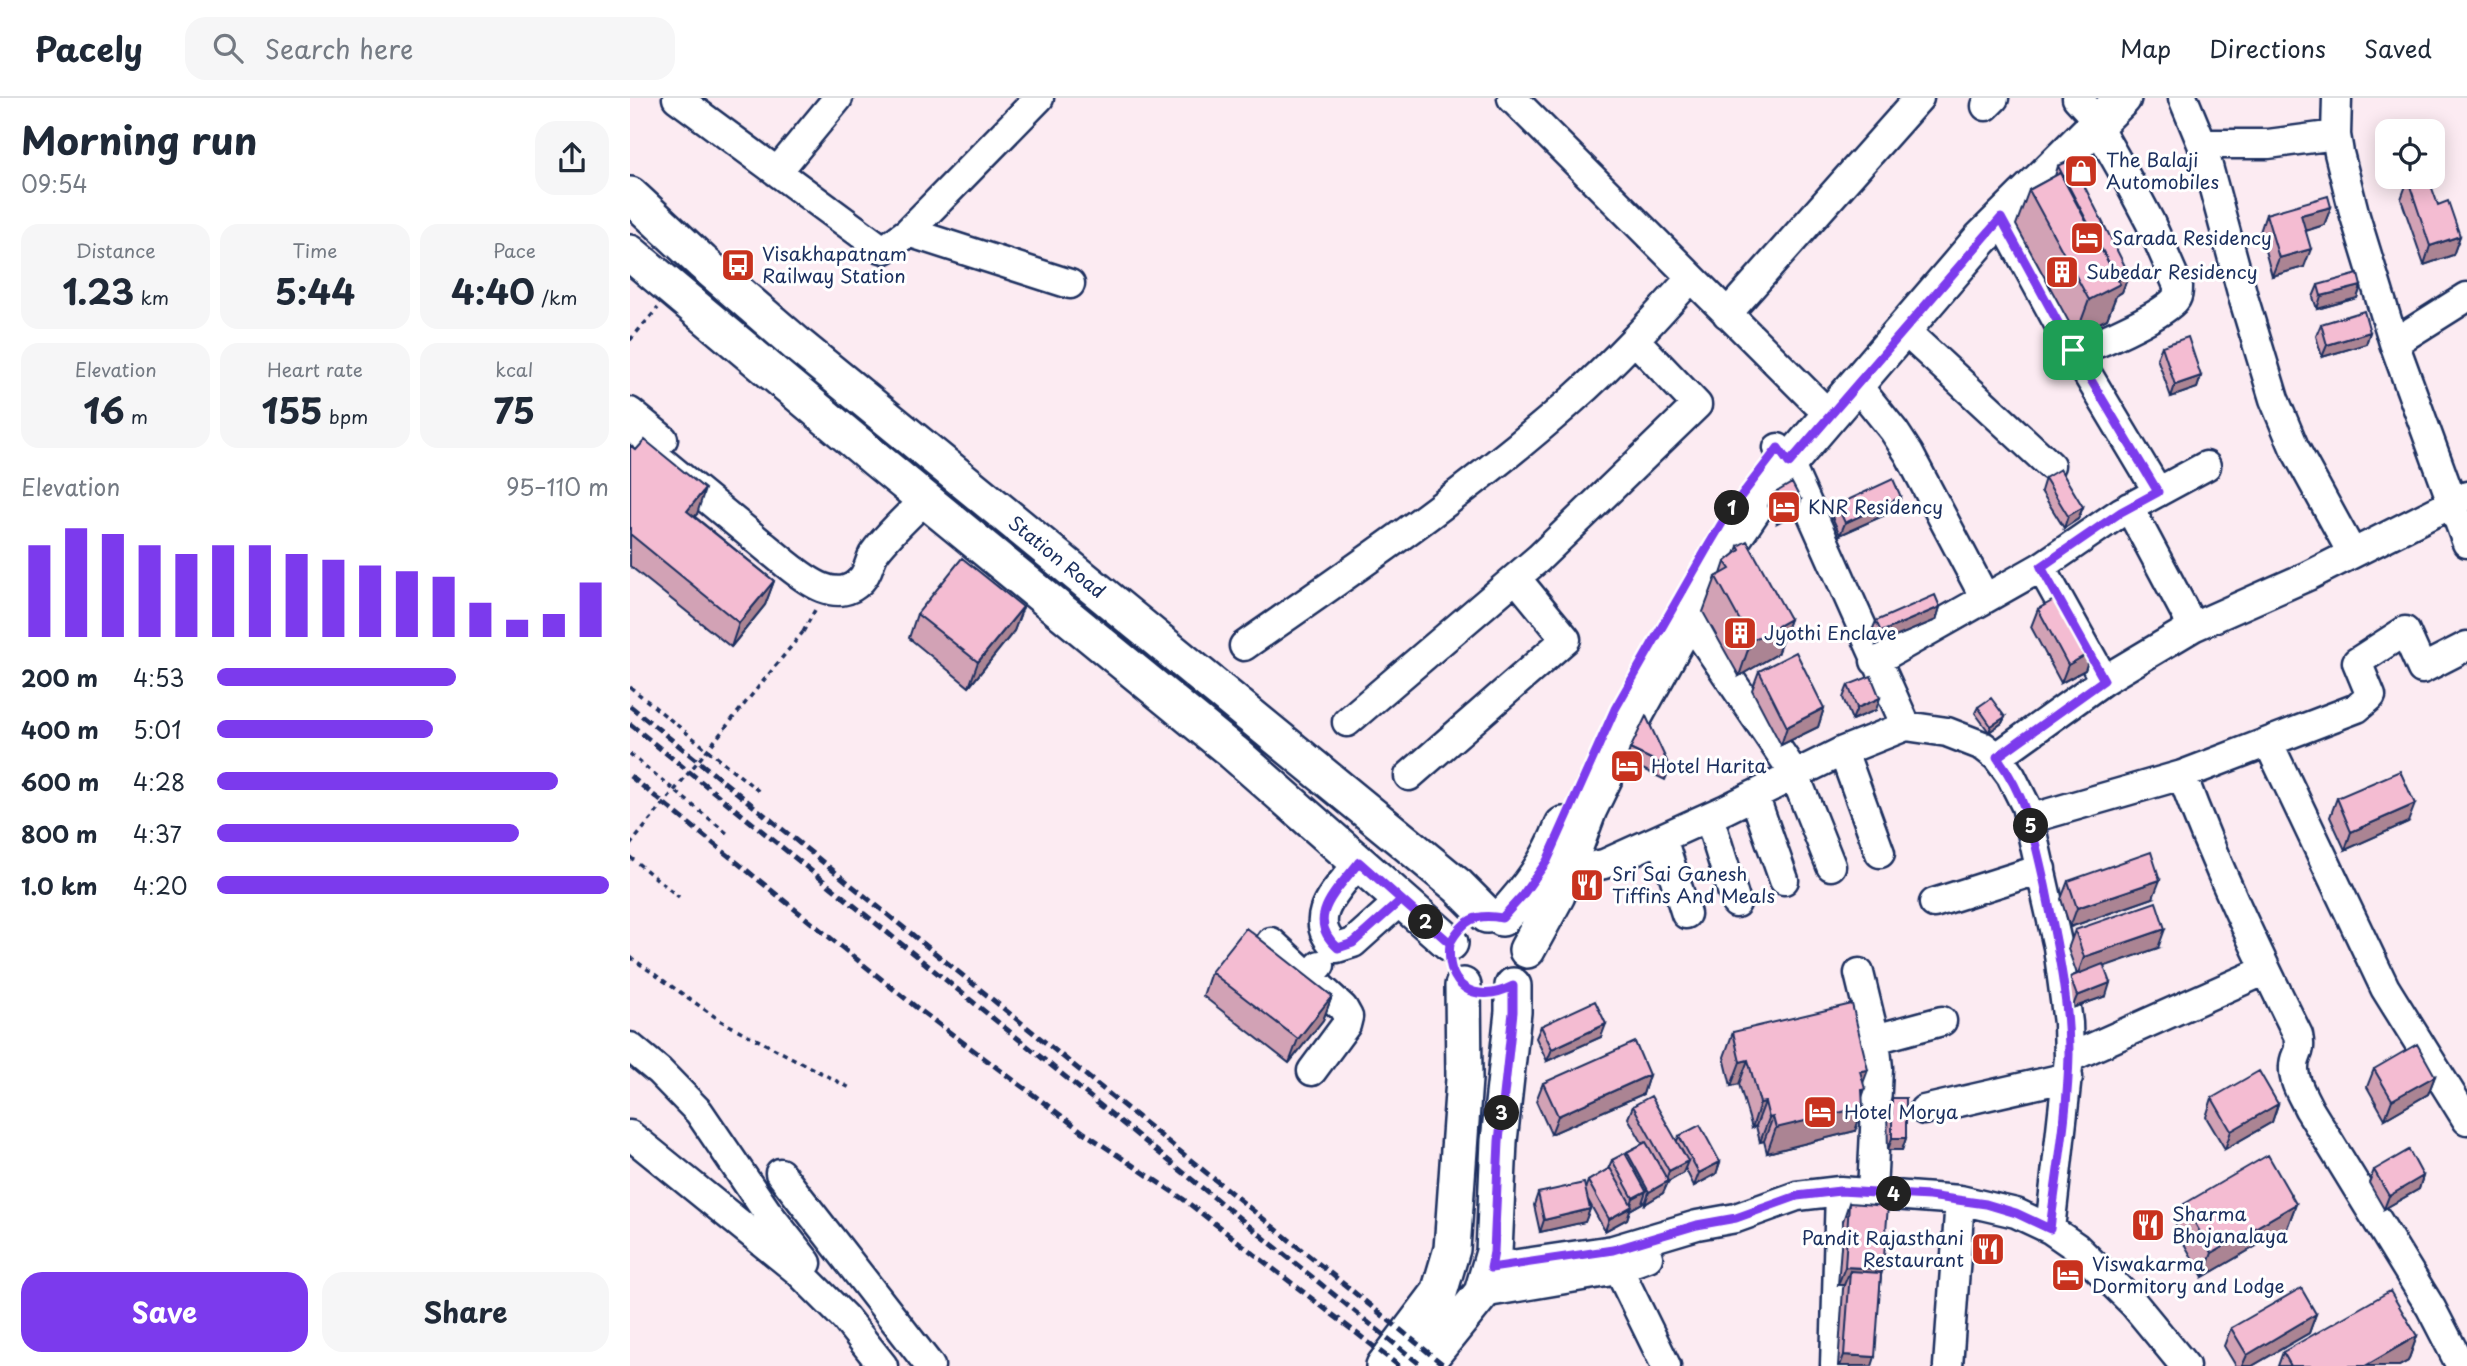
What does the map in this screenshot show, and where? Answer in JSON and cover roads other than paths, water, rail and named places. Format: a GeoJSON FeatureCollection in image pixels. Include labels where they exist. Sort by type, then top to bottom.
{"type":"FeatureCollection","features":[{"type":"Feature","properties":{"kind":"main road"},"geometry":{"type":"LineString","coordinates":[[1527,950],[1523,937],[1514,925],[1494,917],[1471,919],[1458,929],[1450,943],[1448,959],[1453,974],[1463,986],[1479,994],[1497,994],[1513,986],[1525,970],[1527,950],[1567,872],[1586,818],[1634,717],[1738,530],[1769,486],[1816,402],[1938,264],[2090,107],[2123,98]]}},
{"type":"Feature","properties":{"kind":"main road"},"geometry":{"type":"LineString","coordinates":[[1494,917],[1522,896],[1547,861],[1615,709],[1728,513],[1856,384],[2001,218],[2090,107]]}},
{"type":"Feature","properties":{"kind":"main road","name":"Station Road"},"geometry":{"type":"LineString","coordinates":[[630,195],[799,346],[1494,917]]}},
{"type":"Feature","properties":{"kind":"main road","name":"Station Road"},"geometry":{"type":"LineString","coordinates":[[630,253],[1233,752],[1450,943]]}},
{"type":"Feature","properties":{"kind":"main road"},"geometry":{"type":"LineString","coordinates":[[1463,986],[1464,1079],[1453,1236],[1447,1272],[1469,1292]]}},
{"type":"Feature","properties":{"kind":"main road"},"geometry":{"type":"LineString","coordinates":[[1423,1366],[1494,1252],[1499,1141],[1513,1012],[1513,986]]}},
{"type":"Feature","properties":{"kind":"main road"},"geometry":{"type":"LineString","coordinates":[[1365,1366],[1407,1313],[1469,1292]]}},
{"type":"Feature","properties":{"kind":"main road"},"geometry":{"type":"LineString","coordinates":[[1384,1366],[1469,1292]]}},
{"type":"Feature","properties":{"kind":"main road"},"geometry":{"type":"LineString","coordinates":[[1446,1366],[1457,1351],[1469,1292]]}},
{"type":"Feature","properties":{"kind":"street"},"geometry":{"type":"LineString","coordinates":[[677,98],[879,247],[886,249],[908,232],[1039,98]]}},
{"type":"Feature","properties":{"kind":"street"},"geometry":{"type":"LineString","coordinates":[[777,172],[838,98]]}},
{"type":"Feature","properties":{"kind":"street"},"geometry":{"type":"LineString","coordinates":[[1512,98],[1816,402]]}},
{"type":"Feature","properties":{"kind":"street"},"geometry":{"type":"LineString","coordinates":[[1727,314],[1919,98]]}},
{"type":"Feature","properties":{"kind":"street"},"geometry":{"type":"LineString","coordinates":[[2183,98],[2202,144],[2274,399],[2294,447],[2352,553]]}},
{"type":"Feature","properties":{"kind":"street"},"geometry":{"type":"LineString","coordinates":[[2337,98],[2336,135],[2345,181],[2394,343],[2460,499],[2467,543]]}},
{"type":"Feature","properties":{"kind":"street"},"geometry":{"type":"LineString","coordinates":[[2073,350],[2093,345],[2146,319],[2174,301],[2178,294],[2178,286],[2150,222],[2090,107]]}},
{"type":"Feature","properties":{"kind":"street"},"geometry":{"type":"LineString","coordinates":[[2202,144],[2268,144],[2336,135]]}},
{"type":"Feature","properties":{"kind":"street"},"geometry":{"type":"LineString","coordinates":[[2001,218],[2073,350],[2158,492]]}},
{"type":"Feature","properties":{"kind":"street"},"geometry":{"type":"LineString","coordinates":[[908,232],[1070,284]]}},
{"type":"Feature","properties":{"kind":"street"},"geometry":{"type":"LineString","coordinates":[[1244,646],[1373,556],[1519,446],[1573,400],[1634,340],[1691,278]]}},
{"type":"Feature","properties":{"kind":"street"},"geometry":{"type":"LineString","coordinates":[[2394,343],[2467,297]]}},
{"type":"Feature","properties":{"kind":"street"},"geometry":{"type":"LineString","coordinates":[[1903,328],[2050,465]]}},
{"type":"Feature","properties":{"kind":"street"},"geometry":{"type":"LineString","coordinates":[[1347,722],[1516,578],[1697,404],[1634,340]]}},
{"type":"Feature","properties":{"kind":"street"},"geometry":{"type":"LineString","coordinates":[[1856,384],[1909,454],[1984,598]]}},
{"type":"Feature","properties":{"kind":"street"},"geometry":{"type":"LineString","coordinates":[[630,412],[816,567],[826,571],[842,572],[873,555],[925,499]]}},
{"type":"Feature","properties":{"kind":"street"},"geometry":{"type":"LineString","coordinates":[[630,435],[805,579],[826,590],[851,587],[862,580],[873,555]]}},
{"type":"Feature","properties":{"kind":"street"},"geometry":{"type":"LineString","coordinates":[[1784,456],[1906,726]]}},
{"type":"Feature","properties":{"kind":"street"},"geometry":{"type":"LineString","coordinates":[[1875,662],[2041,567],[2129,507],[2206,466]]}},
{"type":"Feature","properties":{"kind":"street"},"geometry":{"type":"LineString","coordinates":[[1997,757],[2104,680],[2193,627],[2308,576],[2460,499]]}},
{"type":"Feature","properties":{"kind":"street"},"geometry":{"type":"LineString","coordinates":[[2129,507],[2193,627]]}},
{"type":"Feature","properties":{"kind":"street"},"geometry":{"type":"LineString","coordinates":[[2041,567],[2104,680]]}},
{"type":"Feature","properties":{"kind":"street"},"geometry":{"type":"LineString","coordinates":[[1409,776],[1566,639],[1516,578]]}},
{"type":"Feature","properties":{"kind":"street"},"geometry":{"type":"LineString","coordinates":[[1689,619],[1794,773],[1831,866]]}},
{"type":"Feature","properties":{"kind":"street"},"geometry":{"type":"LineString","coordinates":[[2029,819],[2182,775],[2269,744],[2357,708],[2371,696],[2357,662],[2404,631],[2422,669],[2467,646]]}},
{"type":"Feature","properties":{"kind":"street"},"geometry":{"type":"LineString","coordinates":[[1567,872],[1604,864],[1709,817],[1794,773],[1906,726],[1931,728],[1983,746],[1997,757],[2018,788],[2029,819],[2058,947],[2068,1023],[2069,1068],[2050,1229]]}},
{"type":"Feature","properties":{"kind":"street"},"geometry":{"type":"LineString","coordinates":[[2269,744],[2385,989],[2467,1120]]}},
{"type":"Feature","properties":{"kind":"street"},"geometry":{"type":"LineString","coordinates":[[1843,751],[1880,853]]}},
{"type":"Feature","properties":{"kind":"street"},"geometry":{"type":"LineString","coordinates":[[2182,775],[2266,970],[2298,1035],[2301,1049],[2294,1065],[2296,1081],[2309,1109],[2424,1296],[2461,1366]]}},
{"type":"Feature","properties":{"kind":"street"},"geometry":{"type":"LineString","coordinates":[[1754,794],[1784,880]]}},
{"type":"Feature","properties":{"kind":"street"},"geometry":{"type":"LineString","coordinates":[[1709,817],[1737,903]]}},
{"type":"Feature","properties":{"kind":"street"},"geometry":{"type":"LineString","coordinates":[[1662,838],[1686,914]]}},
{"type":"Feature","properties":{"kind":"street"},"geometry":{"type":"LineString","coordinates":[[1338,948],[1326,938],[1321,920],[1328,904],[1359,862]]}},
{"type":"Feature","properties":{"kind":"street"},"geometry":{"type":"LineString","coordinates":[[1934,903],[2041,869]]}},
{"type":"Feature","properties":{"kind":"street"},"geometry":{"type":"LineString","coordinates":[[1309,977],[1338,948],[1353,943],[1401,900]]}},
{"type":"Feature","properties":{"kind":"street"},"geometry":{"type":"LineString","coordinates":[[2058,947],[2084,937]]}},
{"type":"Feature","properties":{"kind":"street"},"geometry":{"type":"LineString","coordinates":[[1272,942],[1343,1008],[1348,1017],[1346,1025],[1312,1070]]}},
{"type":"Feature","properties":{"kind":"street"},"geometry":{"type":"LineString","coordinates":[[1924,1110],[2069,1068],[2266,970]]}},
{"type":"Feature","properties":{"kind":"street"},"geometry":{"type":"LineString","coordinates":[[1859,973],[1875,1039],[1878,1077],[1872,1192]]}},
{"type":"Feature","properties":{"kind":"street"},"geometry":{"type":"LineString","coordinates":[[1875,1039],[1942,1021]]}},
{"type":"Feature","properties":{"kind":"street"},"geometry":{"type":"LineString","coordinates":[[630,1047],[688,1099],[709,1124],[767,1212],[816,1277],[821,1292]]}},
{"type":"Feature","properties":{"kind":"street"},"geometry":{"type":"LineString","coordinates":[[630,1135],[821,1292],[884,1366]]}},
{"type":"Feature","properties":{"kind":"street"},"geometry":{"type":"LineString","coordinates":[[780,1173],[930,1366]]}},
{"type":"Feature","properties":{"kind":"street"},"geometry":{"type":"LineString","coordinates":[[1469,1292],[1697,1225],[1736,1218],[1797,1196],[1840,1191],[1960,1200],[2016,1213],[2050,1229],[2093,1262],[2134,1304],[2185,1366]]}},
{"type":"Feature","properties":{"kind":"street"},"geometry":{"type":"LineString","coordinates":[[1835,1366],[1840,1191]]}},
{"type":"Feature","properties":{"kind":"street"},"geometry":{"type":"LineString","coordinates":[[1948,1366],[1960,1200]]}},
{"type":"Feature","properties":{"kind":"street"},"geometry":{"type":"LineString","coordinates":[[1469,1292],[1606,1272],[1707,1236],[1736,1218]]}},
{"type":"Feature","properties":{"kind":"street"},"geometry":{"type":"LineString","coordinates":[[1618,1268],[1666,1366]]}},
{"type":"Feature","properties":{"kind":"railway"},"geometry":{"type":"LineString","coordinates":[[630,706],[1445,1366]]}},
{"type":"Feature","properties":{"kind":"railway"},"geometry":{"type":"LineString","coordinates":[[630,724],[1422,1366]]}},
{"type":"Feature","properties":{"kind":"railway"},"geometry":{"type":"LineString","coordinates":[[630,776],[917,1008],[1083,1132],[1183,1199],[1399,1366]]}},
{"type":"Feature","properties":{"kind":"place","name":"The Balaji Automobiles"},"geometry":{"type":"Point","coordinates":[2081,171]}},
{"type":"Feature","properties":{"kind":"place","name":"Sarada Residency"},"geometry":{"type":"Point","coordinates":[2087,238]}},
{"type":"Feature","properties":{"kind":"place","name":"Visakhapatnam Railway Station"},"geometry":{"type":"Point","coordinates":[738,265]}},
{"type":"Feature","properties":{"kind":"place","name":"Subedar Residency"},"geometry":{"type":"Point","coordinates":[2062,272]}},
{"type":"Feature","properties":{"kind":"place","name":"KNR Residency"},"geometry":{"type":"Point","coordinates":[1784,507]}},
{"type":"Feature","properties":{"kind":"place","name":"Jyothi Enclave"},"geometry":{"type":"Point","coordinates":[1740,633]}},
{"type":"Feature","properties":{"kind":"place","name":"Hotel Harita"},"geometry":{"type":"Point","coordinates":[1627,766]}},
{"type":"Feature","properties":{"kind":"place","name":"Sri Sai Ganesh Tiffins And Meals"},"geometry":{"type":"Point","coordinates":[1587,885]}},
{"type":"Feature","properties":{"kind":"place","name":"Hotel Morya"},"geometry":{"type":"Point","coordinates":[1820,1112]}},
{"type":"Feature","properties":{"kind":"place","name":"Sharma Bhojanalaya"},"geometry":{"type":"Point","coordinates":[2148,1225]}},
{"type":"Feature","properties":{"kind":"place","name":"Pandit Rajasthani Restaurant"},"geometry":{"type":"Point","coordinates":[1988,1249]}},
{"type":"Feature","properties":{"kind":"place","name":"Viswakarma Dormitory and Lodge"},"geometry":{"type":"Point","coordinates":[2068,1275]}}]}
